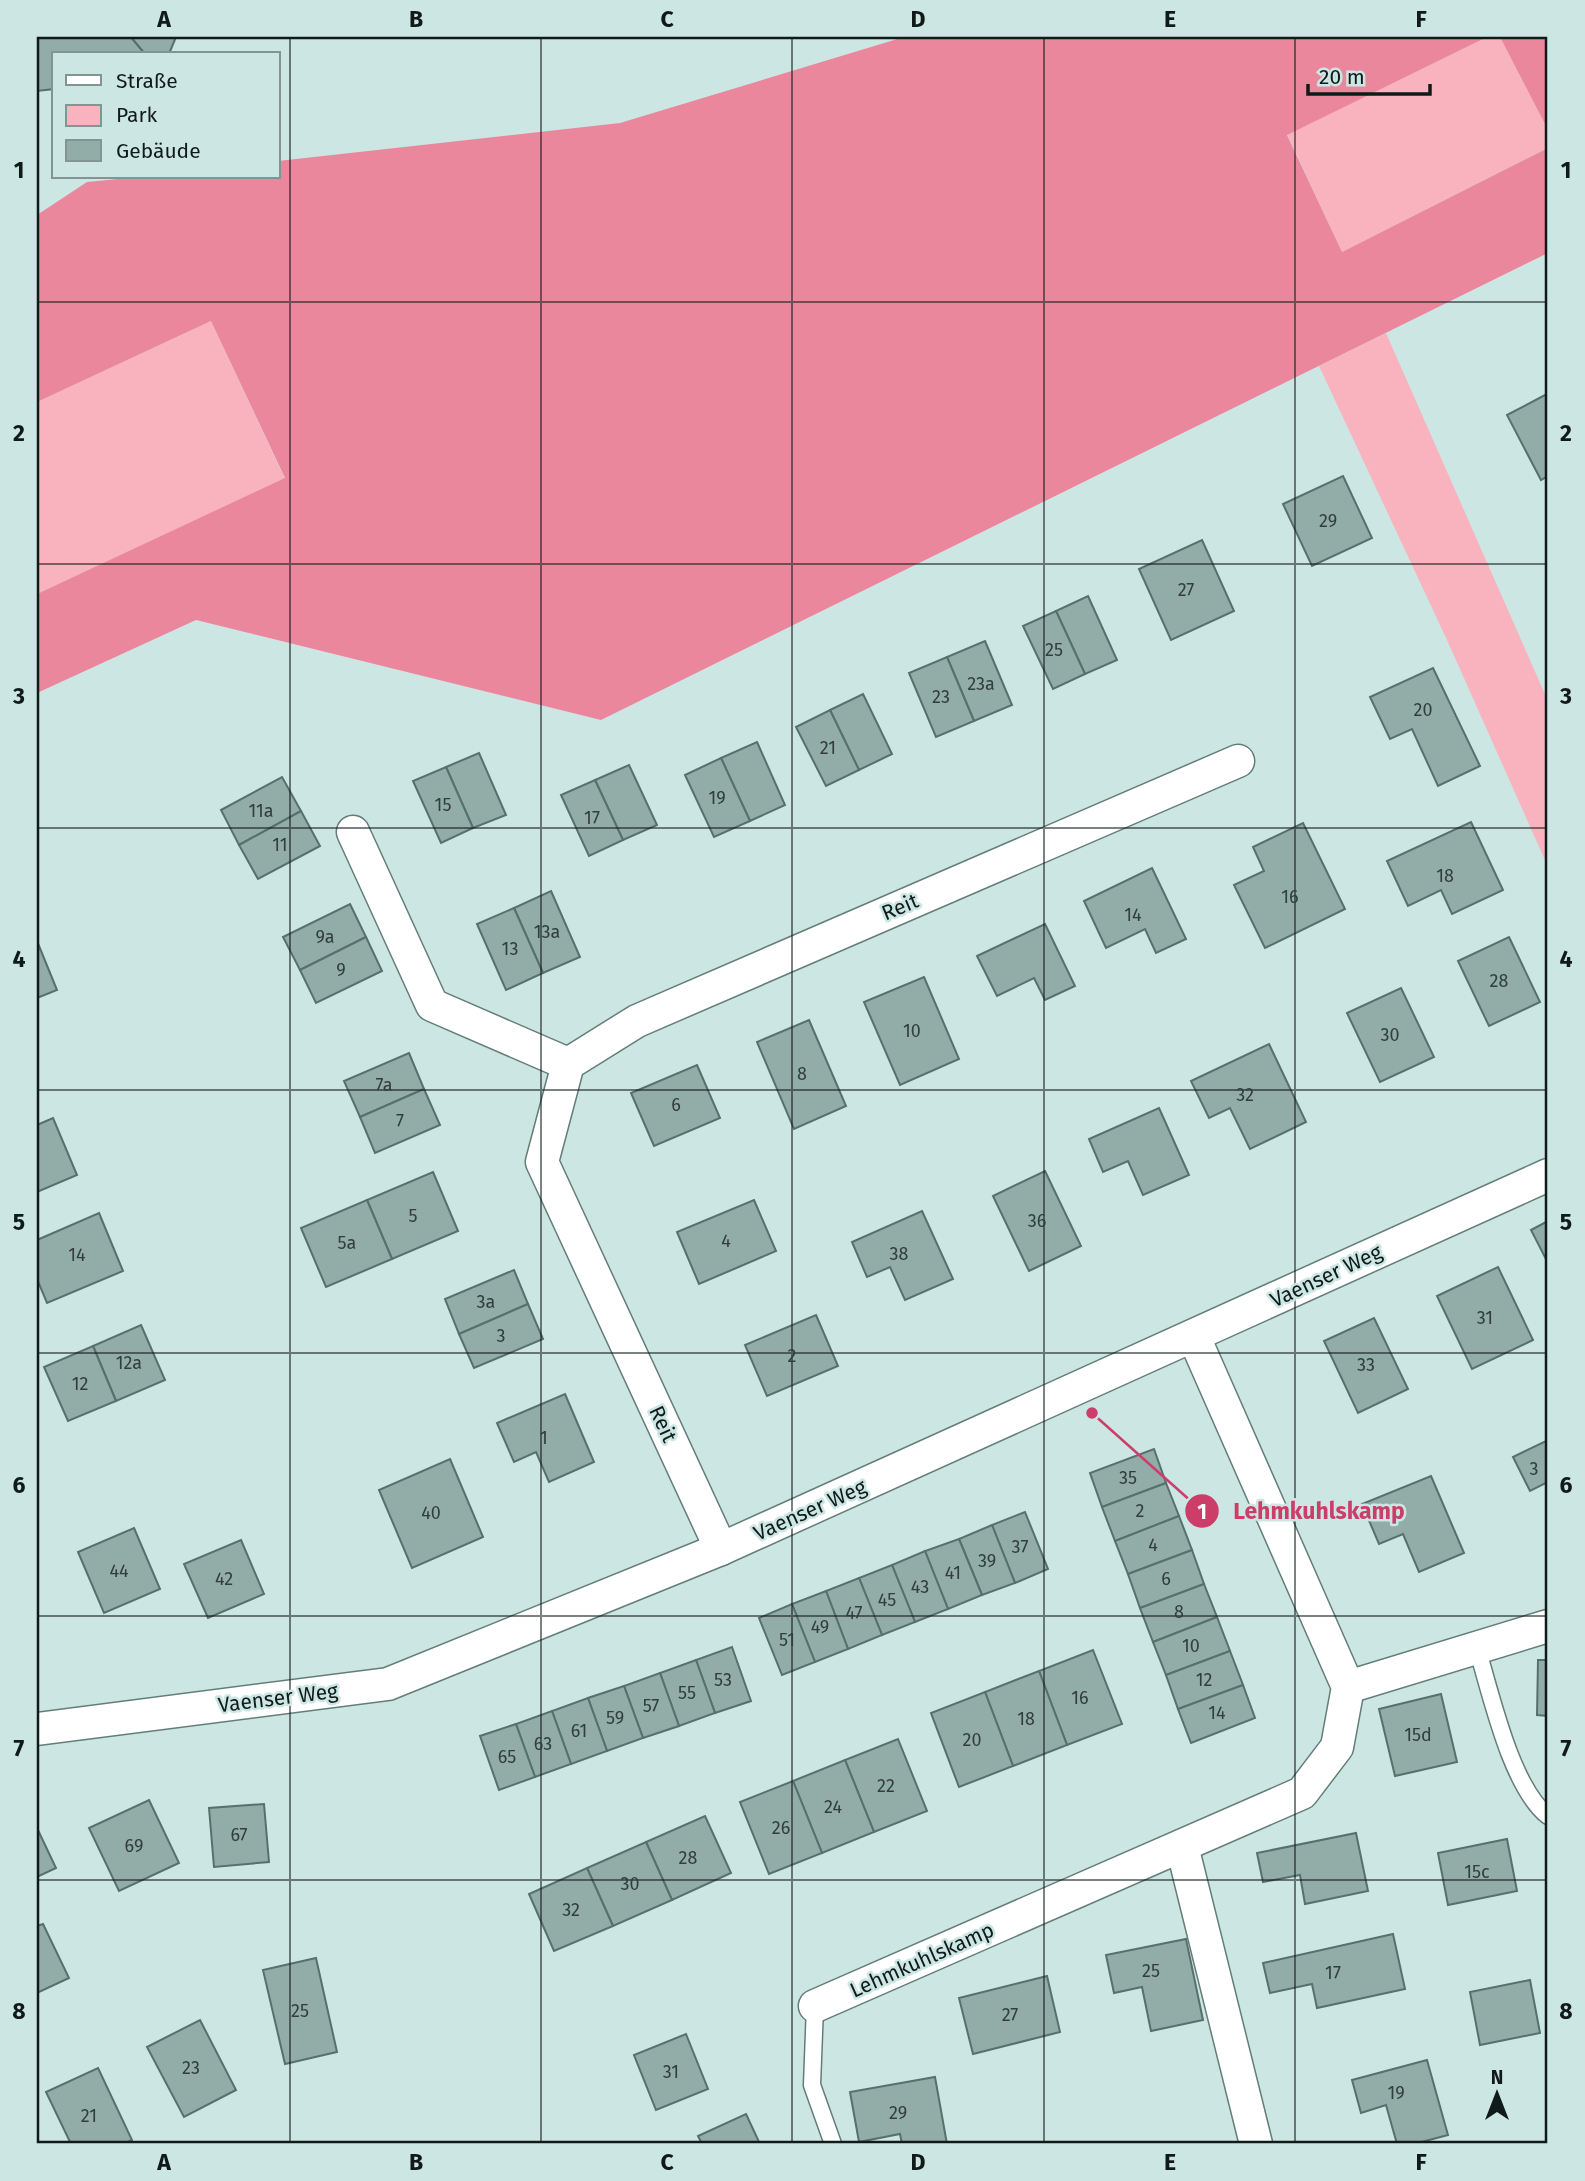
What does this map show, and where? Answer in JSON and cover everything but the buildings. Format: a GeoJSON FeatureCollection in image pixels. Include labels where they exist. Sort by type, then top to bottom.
{"type":"FeatureCollection","features":[{"type":"Feature","properties":{"kind":"street","name":"Reit"},"geometry":{"type":"LineString","coordinates":[[721,1549],[542,1162],[568,1064],[637,1021],[1238,761]]}},
{"type":"Feature","properties":{"kind":"street"},"geometry":{"type":"LineString","coordinates":[[354,832],[432,1005],[568,1064]]}},
{"type":"Feature","properties":{"kind":"street","name":"Vaenser Weg"},"geometry":{"type":"LineString","coordinates":[[37,1729],[388,1684],[721,1549],[1548,1175]]}},
{"type":"Feature","properties":{"kind":"street"},"geometry":{"type":"LineString","coordinates":[[1194,1337],[1348,1687],[1548,1626]]}},
{"type":"Feature","properties":{"kind":"street","name":"Lehmkuhlskamp"},"geometry":{"type":"LineString","coordinates":[[815,2006],[1302,1793],[1337,1747],[1348,1687]]}},
{"type":"Feature","properties":{"kind":"street"},"geometry":{"type":"LineString","coordinates":[[1182,1846],[1256,2144]]}},
{"type":"Feature","properties":{"kind":"lane"},"geometry":{"type":"LineString","coordinates":[[1477,1648],[1510,1755],[1536,1806],[1548,1816]]}},
{"type":"Feature","properties":{"kind":"lane"},"geometry":{"type":"LineString","coordinates":[[815,2006],[812,2085],[833,2144]]}},
{"type":"Feature","properties":{"kind":"green space"},"geometry":{"type":"Polygon","coordinates":[[[1487,37],[1500,37],[1548,130],[1548,148],[1342,252],[1287,134],[1487,37]]]}},
{"type":"Feature","properties":{"kind":"green space"},"geometry":{"type":"Polygon","coordinates":[[[211,321],[285,479],[37,594],[37,402],[211,321]]]}},
{"type":"Feature","properties":{"kind":"green space"},"geometry":{"type":"Polygon","coordinates":[[[1386,333],[1548,701],[1548,867],[1447,640],[1319,366],[1386,333]]]}},
{"type":"Feature","properties":{"kind":"shaded area"},"geometry":{"type":"Polygon","coordinates":[[[904,37],[1487,37],[1287,135],[1342,252],[1548,148],[1548,253],[601,720],[196,620],[37,693],[37,594],[285,478],[211,321],[37,402],[37,215],[87,182],[128,178],[280,178],[280,161],[620,123],[904,37]]]}},
{"type":"Feature","properties":{"kind":"shaded area"},"geometry":{"type":"Polygon","coordinates":[[[1500,37],[1548,37],[1548,130],[1500,37]]]}},
{"type":"Feature","properties":{"kind":"place","name":"Lehmkuhlskamp"},"geometry":{"type":"Point","coordinates":[1092,1413]}}]}
